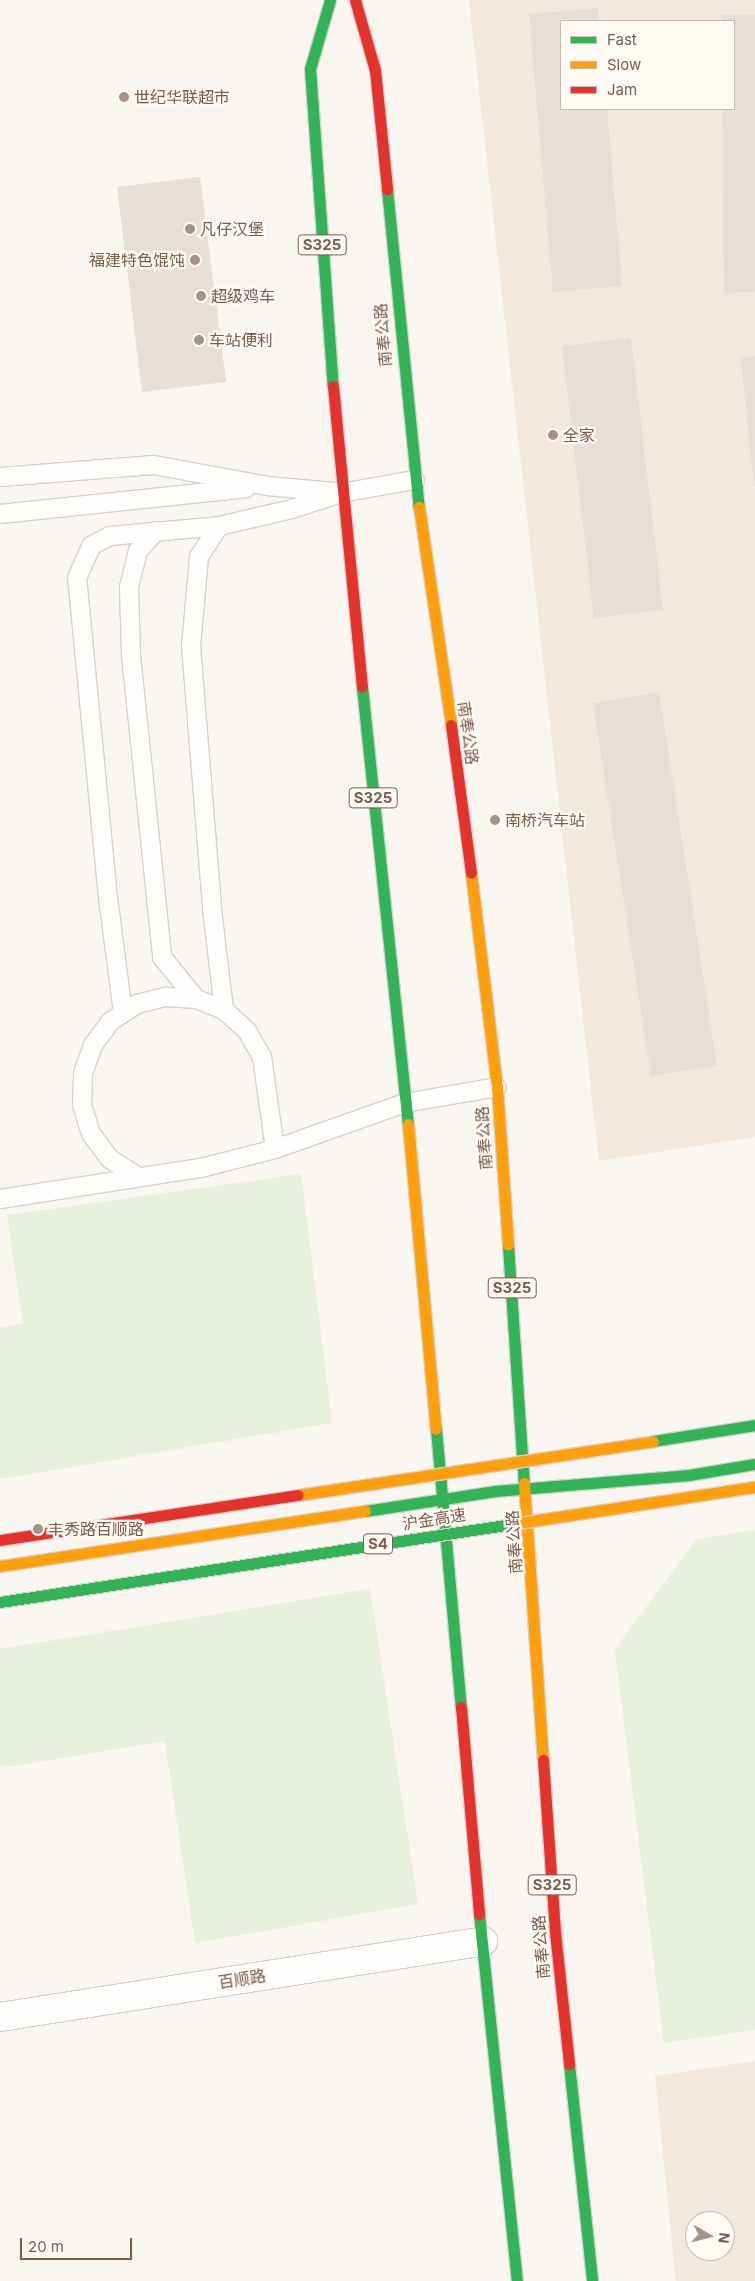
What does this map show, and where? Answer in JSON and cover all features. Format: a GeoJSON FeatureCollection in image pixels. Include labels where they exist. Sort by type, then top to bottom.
{"type":"FeatureCollection","features":[{"type":"Feature","properties":{"kind":"main road","name":"S325"},"geometry":{"type":"LineString","coordinates":[[330,0],[310,69],[341,493],[405,1103],[483,1941],[517,2281]]}},
{"type":"Feature","properties":{"kind":"main road","name":"南奉公路"},"geometry":{"type":"LineString","coordinates":[[355,0],[375,70],[415,480],[464,817],[496,1087],[527,1488],[556,1932],[592,2281]]}},
{"type":"Feature","properties":{"kind":"main road"},"geometry":{"type":"LineString","coordinates":[[0,1540],[755,1425]]}},
{"type":"Feature","properties":{"kind":"main road"},"geometry":{"type":"LineString","coordinates":[[0,1566],[443,1499],[527,1488],[689,1474],[755,1464]]}},
{"type":"Feature","properties":{"kind":"main road","name":"沪金高速"},"geometry":{"type":"LineString","coordinates":[[0,1602],[755,1487]]}},
{"type":"Feature","properties":{"kind":"street","name":"百顺路"},"geometry":{"type":"LineString","coordinates":[[0,2017],[483,1941]]}},
{"type":"Feature","properties":{"kind":"lane"},"geometry":{"type":"LineString","coordinates":[[0,477],[154,466],[267,486],[341,493]]}},
{"type":"Feature","properties":{"kind":"lane"},"geometry":{"type":"LineString","coordinates":[[123,1013],[108,898],[77,578],[90,546],[110,536],[219,526],[292,509],[341,493],[415,480]]}},
{"type":"Feature","properties":{"kind":"lane"},"geometry":{"type":"LineString","coordinates":[[0,514],[267,486]]}},
{"type":"Feature","properties":{"kind":"lane"},"geometry":{"type":"LineString","coordinates":[[219,526],[199,557],[191,646],[212,909],[224,1010]]}},
{"type":"Feature","properties":{"kind":"lane"},"geometry":{"type":"LineString","coordinates":[[156,531],[138,551],[129,588],[130,655],[162,957],[196,999]]}},
{"type":"Feature","properties":{"kind":"lane"},"geometry":{"type":"LineString","coordinates":[[136,1176],[110,1159],[91,1134],[82,1104],[82,1073],[93,1045],[111,1021],[137,1004],[166,997],[196,999],[224,1010],[247,1031],[262,1057],[275,1149]]}},
{"type":"Feature","properties":{"kind":"lane"},"geometry":{"type":"LineString","coordinates":[[0,1199],[136,1176],[200,1168],[275,1149],[405,1103],[496,1087]]}},
{"type":"Feature","properties":{"kind":"shaded area"},"geometry":{"type":"Polygon","coordinates":[[[469,0],[755,0],[755,1137],[599,1161],[469,0]]]}},
{"type":"Feature","properties":{"kind":"shaded area"},"geometry":{"type":"Polygon","coordinates":[[[755,2061],[755,2281],[676,2281],[655,2076],[755,2061]]]}},
{"type":"Feature","properties":{"kind":"green space"},"geometry":{"type":"Polygon","coordinates":[[[301,1174],[332,1423],[0,1479],[0,1327],[23,1324],[7,1215],[301,1174]]]}},
{"type":"Feature","properties":{"kind":"green space"},"geometry":{"type":"Polygon","coordinates":[[[755,1530],[755,2030],[664,2043],[615,1649],[697,1539],[755,1530]]]}},
{"type":"Feature","properties":{"kind":"green space"},"geometry":{"type":"Polygon","coordinates":[[[370,1589],[418,1904],[195,1943],[165,1741],[0,1768],[0,1649],[370,1589]]]}},
{"type":"Feature","properties":{"kind":"building"},"geometry":{"type":"Polygon","coordinates":[[[598,8],[599,20],[560,20],[560,110],[607,110],[622,286],[553,292],[529,14],[598,8]]]}},
{"type":"Feature","properties":{"kind":"building"},"geometry":{"type":"Polygon","coordinates":[[[721,15],[755,15],[755,292],[724,293],[722,110],[735,110],[735,20],[721,20],[721,15]]]}},
{"type":"Feature","properties":{"kind":"building"},"geometry":{"type":"Polygon","coordinates":[[[200,177],[226,382],[142,392],[117,187],[200,177]]]}},
{"type":"Feature","properties":{"kind":"building"},"geometry":{"type":"Polygon","coordinates":[[[631,338],[663,610],[594,618],[562,346],[631,338]]]}},
{"type":"Feature","properties":{"kind":"building"},"geometry":{"type":"Polygon","coordinates":[[[755,356],[755,487],[754,487],[741,358],[755,356]]]}},
{"type":"Feature","properties":{"kind":"building"},"geometry":{"type":"Polygon","coordinates":[[[659,692],[717,1066],[651,1076],[593,703],[659,692]]]}},
{"type":"Feature","properties":{"kind":"traffic: fast"},"geometry":{"type":"LineString","coordinates":[[330,0],[310,69],[333,386]]}},
{"type":"Feature","properties":{"kind":"traffic: fast"},"geometry":{"type":"LineString","coordinates":[[387,189],[419,507]]}},
{"type":"Feature","properties":{"kind":"traffic: fast"},"geometry":{"type":"LineString","coordinates":[[362,687],[408,1124]]}},
{"type":"Feature","properties":{"kind":"traffic: fast"},"geometry":{"type":"LineString","coordinates":[[508,1245],[524,1483]]}},
{"type":"Feature","properties":{"kind":"traffic: fast"},"geometry":{"type":"LineString","coordinates":[[653,1441],[755,1425]]}},
{"type":"Feature","properties":{"kind":"traffic: fast"},"geometry":{"type":"LineString","coordinates":[[436,1429],[461,1707]]}},
{"type":"Feature","properties":{"kind":"traffic: fast"},"geometry":{"type":"LineString","coordinates":[[365,1511],[495,1491],[689,1475],[755,1464]]}},
{"type":"Feature","properties":{"kind":"traffic: fast"},"geometry":{"type":"LineString","coordinates":[[0,1602],[512,1524]]}},
{"type":"Feature","properties":{"kind":"traffic: fast"},"geometry":{"type":"LineString","coordinates":[[479,1914],[517,2281]]}},
{"type":"Feature","properties":{"kind":"traffic: fast"},"geometry":{"type":"LineString","coordinates":[[569,2064],[592,2281]]}},
{"type":"Feature","properties":{"kind":"traffic: slow"},"geometry":{"type":"LineString","coordinates":[[419,507],[451,725]]}},
{"type":"Feature","properties":{"kind":"traffic: slow"},"geometry":{"type":"LineString","coordinates":[[471,873],[497,1087],[508,1245]]}},
{"type":"Feature","properties":{"kind":"traffic: slow"},"geometry":{"type":"LineString","coordinates":[[408,1124],[436,1429]]}},
{"type":"Feature","properties":{"kind":"traffic: slow"},"geometry":{"type":"LineString","coordinates":[[298,1495],[653,1441]]}},
{"type":"Feature","properties":{"kind":"traffic: slow"},"geometry":{"type":"LineString","coordinates":[[524,1483],[543,1760]]}},
{"type":"Feature","properties":{"kind":"traffic: slow"},"geometry":{"type":"LineString","coordinates":[[512,1524],[755,1487]]}},
{"type":"Feature","properties":{"kind":"traffic: slow"},"geometry":{"type":"LineString","coordinates":[[0,1566],[365,1511]]}},
{"type":"Feature","properties":{"kind":"traffic: jam"},"geometry":{"type":"LineString","coordinates":[[355,0],[375,70],[387,189]]}},
{"type":"Feature","properties":{"kind":"traffic: jam"},"geometry":{"type":"LineString","coordinates":[[333,386],[362,687]]}},
{"type":"Feature","properties":{"kind":"traffic: jam"},"geometry":{"type":"LineString","coordinates":[[451,725],[471,873]]}},
{"type":"Feature","properties":{"kind":"traffic: jam"},"geometry":{"type":"LineString","coordinates":[[0,1540],[298,1495]]}},
{"type":"Feature","properties":{"kind":"traffic: jam"},"geometry":{"type":"LineString","coordinates":[[461,1707],[479,1914]]}},
{"type":"Feature","properties":{"kind":"traffic: jam"},"geometry":{"type":"LineString","coordinates":[[543,1760],[555,1932],[569,2064]]}},
{"type":"Feature","properties":{"kind":"place","name":"世纪华联超市"},"geometry":{"type":"Point","coordinates":[124,97]}},
{"type":"Feature","properties":{"kind":"place","name":"凡仔汉堡"},"geometry":{"type":"Point","coordinates":[190,229]}},
{"type":"Feature","properties":{"kind":"place","name":"福建特色馄饨"},"geometry":{"type":"Point","coordinates":[195,260]}},
{"type":"Feature","properties":{"kind":"place","name":"超级鸡车"},"geometry":{"type":"Point","coordinates":[201,296]}},
{"type":"Feature","properties":{"kind":"place","name":"车站便利"},"geometry":{"type":"Point","coordinates":[199,340]}},
{"type":"Feature","properties":{"kind":"place","name":"全家"},"geometry":{"type":"Point","coordinates":[553,435]}},
{"type":"Feature","properties":{"kind":"place","name":"南桥汽车站"},"geometry":{"type":"Point","coordinates":[495,820]}},
{"type":"Feature","properties":{"kind":"place","name":"丰秀路百顺路"},"geometry":{"type":"Point","coordinates":[38,1529]}}]}
